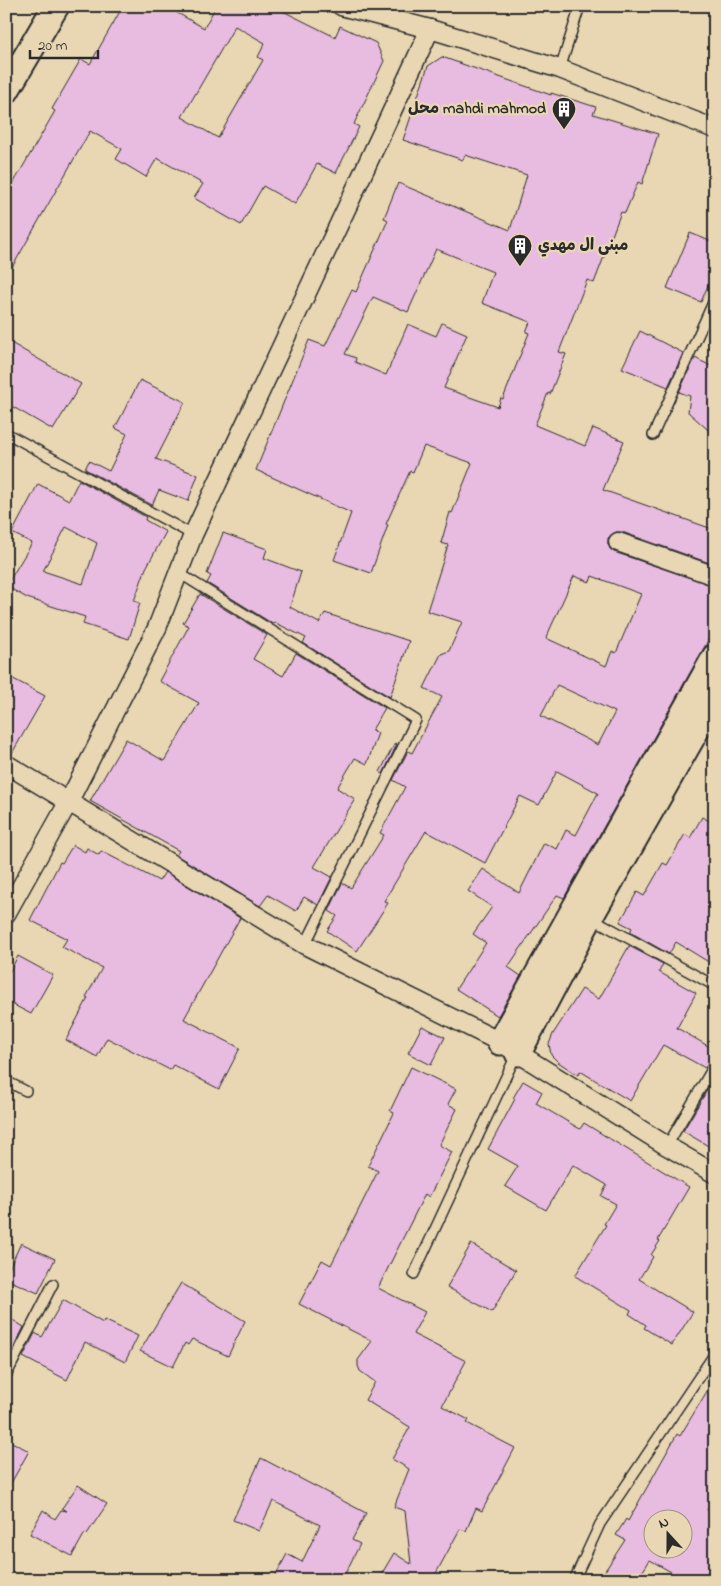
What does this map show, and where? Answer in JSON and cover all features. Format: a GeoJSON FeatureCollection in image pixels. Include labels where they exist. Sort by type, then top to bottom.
{"type":"FeatureCollection","features":[{"type":"Feature","properties":{"kind":"street"},"geometry":{"type":"LineString","coordinates":[[6,91],[56,6]]}},
{"type":"Feature","properties":{"kind":"street"},"geometry":{"type":"LineString","coordinates":[[341,6],[430,28],[560,68],[715,129]]}},
{"type":"Feature","properties":{"kind":"street"},"geometry":{"type":"LineString","coordinates":[[6,914],[69,801],[157,628],[180,572],[192,535],[430,28]]}},
{"type":"Feature","properties":{"kind":"street"},"geometry":{"type":"LineString","coordinates":[[618,542],[715,576]]}},
{"type":"Feature","properties":{"kind":"street"},"geometry":{"type":"LineString","coordinates":[[509,1048],[715,657]]}},
{"type":"Feature","properties":{"kind":"street"},"geometry":{"type":"LineString","coordinates":[[509,1048],[709,722],[715,697]]}},
{"type":"Feature","properties":{"kind":"street"},"geometry":{"type":"LineString","coordinates":[[6,764],[304,945],[509,1048],[715,1174]]}},
{"type":"Feature","properties":{"kind":"lane"},"geometry":{"type":"LineString","coordinates":[[560,68],[580,6]]}},
{"type":"Feature","properties":{"kind":"lane"},"geometry":{"type":"LineString","coordinates":[[653,435],[715,298]]}},
{"type":"Feature","properties":{"kind":"lane"},"geometry":{"type":"LineString","coordinates":[[6,433],[192,535]]}},
{"type":"Feature","properties":{"kind":"lane"},"geometry":{"type":"LineString","coordinates":[[180,572],[416,720],[304,945]]}},
{"type":"Feature","properties":{"kind":"lane"},"geometry":{"type":"LineString","coordinates":[[590,917],[715,986]]}},
{"type":"Feature","properties":{"kind":"lane"},"geometry":{"type":"LineString","coordinates":[[414,1274],[509,1048]]}},
{"type":"Feature","properties":{"kind":"lane"},"geometry":{"type":"LineString","coordinates":[[667,1146],[715,1064]]}},
{"type":"Feature","properties":{"kind":"lane"},"geometry":{"type":"LineString","coordinates":[[6,1081],[26,1091]]}},
{"type":"Feature","properties":{"kind":"lane"},"geometry":{"type":"LineString","coordinates":[[6,1376],[52,1284]]}},
{"type":"Feature","properties":{"kind":"lane"},"geometry":{"type":"LineString","coordinates":[[574,1580],[600,1524],[715,1353]]}},
{"type":"Feature","properties":{"kind":"building"},"geometry":{"type":"Polygon","coordinates":[[[123,6],[165,6],[204,28],[216,6],[273,6],[335,37],[340,26],[376,43],[384,61],[354,124],[359,127],[336,173],[317,164],[295,204],[263,186],[241,225],[194,198],[203,184],[157,158],[146,177],[116,159],[122,149],[90,131],[6,278],[6,196],[55,111],[52,109],[81,59],[90,64],[123,6]],[[235,26],[182,117],[218,138],[263,60],[258,57],[265,43],[235,26]]]}},
{"type":"Feature","properties":{"kind":"building"},"geometry":{"type":"Polygon","coordinates":[[[442,57],[551,95],[551,93],[596,107],[593,114],[658,134],[642,184],[638,182],[625,213],[621,212],[594,283],[587,280],[559,352],[566,354],[535,425],[585,446],[593,428],[624,441],[603,490],[715,530],[715,565],[622,532],[616,532],[608,538],[610,549],[614,552],[715,586],[715,626],[564,898],[557,895],[508,967],[521,976],[498,1016],[456,989],[486,943],[473,934],[492,907],[468,891],[483,869],[519,893],[544,843],[557,849],[566,830],[576,835],[598,793],[557,771],[539,805],[520,796],[485,863],[426,831],[384,901],[388,903],[357,951],[327,931],[337,916],[329,911],[342,883],[351,888],[384,835],[380,833],[405,787],[393,780],[408,751],[412,753],[442,697],[424,688],[441,654],[449,651],[462,622],[427,611],[448,545],[441,543],[450,512],[452,513],[472,463],[424,446],[413,472],[410,471],[386,524],[388,525],[371,573],[334,560],[351,513],[256,470],[309,340],[325,346],[352,290],[356,292],[388,220],[384,218],[398,183],[510,230],[527,175],[465,155],[463,160],[403,140],[428,66],[442,57]],[[436,249],[408,312],[373,297],[345,354],[356,358],[355,362],[386,375],[408,324],[436,336],[442,323],[467,334],[444,388],[498,407],[501,398],[503,399],[529,333],[526,332],[530,322],[482,303],[493,272],[436,249]],[[574,576],[546,638],[606,666],[612,651],[616,653],[641,594],[592,576],[590,582],[574,576]],[[557,685],[541,716],[598,745],[615,712],[557,685]]]}},
{"type":"Feature","properties":{"kind":"building"},"geometry":{"type":"Polygon","coordinates":[[[690,233],[715,243],[715,269],[701,302],[667,288],[690,233]]]}},
{"type":"Feature","properties":{"kind":"building"},"geometry":{"type":"Polygon","coordinates":[[[640,331],[683,353],[668,387],[622,368],[640,331]]]}},
{"type":"Feature","properties":{"kind":"building"},"geometry":{"type":"Polygon","coordinates":[[[6,340],[81,384],[53,430],[6,403],[6,340]]]}},
{"type":"Feature","properties":{"kind":"building"},"geometry":{"type":"Polygon","coordinates":[[[695,358],[715,368],[715,436],[688,412],[690,396],[679,392],[695,358]]]}},
{"type":"Feature","properties":{"kind":"building"},"geometry":{"type":"Polygon","coordinates":[[[140,380],[185,402],[156,459],[198,475],[188,501],[159,490],[152,505],[85,469],[89,461],[109,471],[127,434],[115,428],[140,380]]]}},
{"type":"Feature","properties":{"kind":"building"},"geometry":{"type":"Polygon","coordinates":[[[79,480],[146,517],[145,520],[166,532],[146,568],[134,601],[140,603],[129,639],[83,624],[85,617],[27,598],[6,586],[32,543],[12,533],[38,484],[69,500],[79,480]],[[66,527],[43,571],[83,584],[97,543],[66,527]]]}},
{"type":"Feature","properties":{"kind":"building"},"geometry":{"type":"Polygon","coordinates":[[[223,533],[267,549],[264,558],[301,572],[290,607],[319,623],[325,613],[409,641],[390,697],[303,643],[306,638],[274,622],[273,624],[207,583],[211,576],[207,574],[223,533]]]}},
{"type":"Feature","properties":{"kind":"building"},"geometry":{"type":"Polygon","coordinates":[[[200,594],[267,635],[253,659],[283,676],[296,653],[385,708],[372,730],[378,733],[367,764],[355,758],[337,788],[355,799],[314,867],[332,877],[318,905],[304,897],[296,911],[268,895],[260,906],[176,855],[179,851],[90,801],[126,739],[164,761],[199,703],[159,681],[189,626],[183,623],[200,594]]]}},
{"type":"Feature","properties":{"kind":"building"},"geometry":{"type":"Polygon","coordinates":[[[6,675],[45,696],[11,755],[6,753],[6,675]]]}},
{"type":"Feature","properties":{"kind":"building"},"geometry":{"type":"Polygon","coordinates":[[[395,743],[397,744],[383,774],[380,772],[395,743]]]}},
{"type":"Feature","properties":{"kind":"building"},"geometry":{"type":"Polygon","coordinates":[[[702,817],[715,824],[715,966],[676,942],[669,954],[630,932],[632,928],[620,922],[637,892],[644,896],[663,863],[667,865],[685,834],[690,838],[702,817]]]}},
{"type":"Feature","properties":{"kind":"building"},"geometry":{"type":"Polygon","coordinates":[[[73,845],[85,852],[87,848],[99,855],[101,851],[159,881],[165,872],[240,918],[184,1019],[240,1048],[219,1089],[173,1065],[170,1070],[107,1038],[97,1057],[66,1040],[102,968],[62,947],[67,939],[30,920],[60,862],[62,863],[73,845]]]}},
{"type":"Feature","properties":{"kind":"building"},"geometry":{"type":"Polygon","coordinates":[[[629,946],[663,964],[659,972],[696,993],[677,1028],[715,1050],[715,1058],[710,1060],[705,1068],[663,1045],[630,1101],[580,1071],[578,1075],[558,1062],[551,1055],[549,1044],[553,1034],[582,989],[599,999],[629,946]]]}},
{"type":"Feature","properties":{"kind":"building"},"geometry":{"type":"Polygon","coordinates":[[[18,956],[53,975],[31,1014],[6,1001],[6,978],[18,956]]]}},
{"type":"Feature","properties":{"kind":"building"},"geometry":{"type":"Polygon","coordinates":[[[422,1026],[445,1037],[431,1065],[408,1053],[422,1026]]]}},
{"type":"Feature","properties":{"kind":"building"},"geometry":{"type":"Polygon","coordinates":[[[411,1067],[456,1089],[448,1104],[457,1109],[439,1145],[452,1152],[429,1197],[425,1194],[378,1288],[425,1312],[413,1334],[466,1361],[442,1406],[469,1420],[467,1423],[515,1448],[482,1511],[476,1508],[466,1531],[460,1529],[434,1577],[438,1580],[378,1580],[394,1553],[411,1564],[405,1511],[394,1507],[409,1469],[392,1459],[410,1427],[365,1400],[375,1382],[360,1371],[358,1360],[372,1341],[299,1304],[322,1260],[331,1265],[378,1171],[368,1166],[394,1113],[390,1111],[411,1067]]]}},
{"type":"Feature","properties":{"kind":"building"},"geometry":{"type":"Polygon","coordinates":[[[715,1077],[715,1150],[683,1131],[715,1077]]]}},
{"type":"Feature","properties":{"kind":"building"},"geometry":{"type":"Polygon","coordinates":[[[523,1081],[542,1092],[536,1103],[580,1129],[584,1123],[689,1187],[658,1240],[660,1241],[651,1255],[653,1257],[639,1279],[693,1312],[672,1345],[644,1328],[646,1325],[629,1314],[631,1310],[575,1276],[606,1225],[604,1224],[616,1204],[601,1196],[607,1185],[573,1165],[546,1210],[505,1186],[518,1166],[488,1149],[523,1081]]]}},
{"type":"Feature","properties":{"kind":"building"},"geometry":{"type":"Polygon","coordinates":[[[21,1243],[55,1259],[38,1293],[6,1279],[6,1275],[21,1243]]]}},
{"type":"Feature","properties":{"kind":"building"},"geometry":{"type":"Polygon","coordinates":[[[471,1244],[516,1270],[492,1312],[447,1287],[471,1244]]]}},
{"type":"Feature","properties":{"kind":"building"},"geometry":{"type":"Polygon","coordinates":[[[181,1283],[245,1321],[228,1356],[192,1339],[188,1345],[185,1343],[173,1367],[140,1351],[181,1283]]]}},
{"type":"Feature","properties":{"kind":"building"},"geometry":{"type":"Polygon","coordinates":[[[63,1300],[103,1323],[104,1320],[138,1336],[125,1362],[85,1342],[67,1380],[23,1357],[35,1333],[42,1337],[63,1300]]]}},
{"type":"Feature","properties":{"kind":"building"},"geometry":{"type":"Polygon","coordinates":[[[6,1316],[24,1327],[12,1351],[6,1348],[6,1316]]]}},
{"type":"Feature","properties":{"kind":"building"},"geometry":{"type":"Polygon","coordinates":[[[715,1378],[715,1496],[707,1510],[715,1514],[715,1580],[685,1580],[650,1560],[637,1580],[599,1580],[625,1540],[616,1535],[626,1519],[628,1521],[677,1434],[680,1436],[715,1378]]]}},
{"type":"Feature","properties":{"kind":"building"},"geometry":{"type":"Polygon","coordinates":[[[6,1439],[29,1451],[6,1492],[6,1439]]]}},
{"type":"Feature","properties":{"kind":"building"},"geometry":{"type":"Polygon","coordinates":[[[261,1458],[366,1513],[352,1540],[360,1544],[342,1580],[273,1580],[287,1554],[302,1562],[320,1525],[273,1501],[259,1531],[233,1520],[261,1458]]]}},
{"type":"Feature","properties":{"kind":"building"},"geometry":{"type":"Polygon","coordinates":[[[78,1485],[107,1504],[87,1534],[85,1533],[72,1556],[30,1534],[43,1510],[55,1519],[61,1510],[67,1511],[62,1508],[78,1485]]]}},
{"type":"Feature","properties":{"kind":"place","name":"محل mahdi mahmod"},"geometry":{"type":"Point","coordinates":[564,130]}},
{"type":"Feature","properties":{"kind":"place","name":"مبنى ال مهدي"},"geometry":{"type":"Point","coordinates":[520,267]}}]}
